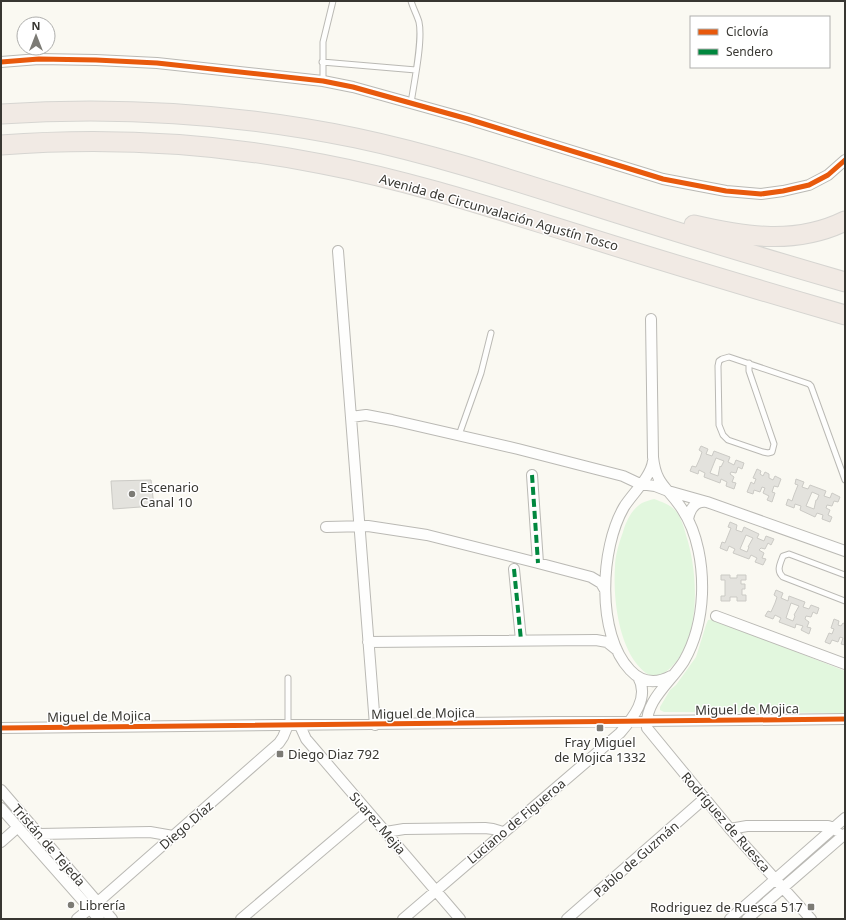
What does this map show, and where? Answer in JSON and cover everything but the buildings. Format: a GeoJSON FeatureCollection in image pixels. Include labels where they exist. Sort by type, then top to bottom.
{"type":"FeatureCollection","features":[{"type":"Feature","properties":{"kind":"highway"},"geometry":{"type":"LineString","coordinates":[[1,114],[53,111],[161,113],[236,119],[358,139],[497,176],[676,232],[845,282]]}},
{"type":"Feature","properties":{"kind":"highway","name":"Avenida de Circunvalación Agustín Tosco"},"geometry":{"type":"LineString","coordinates":[[1,145],[77,142],[154,144],[261,154],[328,165],[381,176],[440,192],[719,278],[845,315]]}},
{"type":"Feature","properties":{"kind":"highway"},"geometry":{"type":"LineString","coordinates":[[497,176],[559,185],[676,220],[741,234],[797,236],[822,230],[845,220]]}},
{"type":"Feature","properties":{"kind":"street"},"geometry":{"type":"LineString","coordinates":[[1,62],[39,59],[157,63],[323,81],[468,119],[663,179],[726,191],[761,194],[783,192],[809,185],[828,175],[845,160]]}},
{"type":"Feature","properties":{"kind":"street"},"geometry":{"type":"LineString","coordinates":[[338,251],[375,725]]}},
{"type":"Feature","properties":{"kind":"street"},"geometry":{"type":"LineString","coordinates":[[646,722],[647,714],[652,705],[684,661],[695,638],[702,597],[699,556],[688,519],[682,509],[662,485],[655,473],[651,319]]}},
{"type":"Feature","properties":{"kind":"street"},"geometry":{"type":"LineString","coordinates":[[351,417],[360,415],[374,416],[459,435],[623,476],[640,484],[655,486],[707,502],[845,551]]}},
{"type":"Feature","properties":{"kind":"street"},"geometry":{"type":"LineString","coordinates":[[591,577],[603,572],[615,525],[630,498],[651,468],[654,457]]}},
{"type":"Feature","properties":{"kind":"street"},"geometry":{"type":"LineString","coordinates":[[532,475],[538,563]]}},
{"type":"Feature","properties":{"kind":"street"},"geometry":{"type":"LineString","coordinates":[[623,476],[630,486],[630,498]]}},
{"type":"Feature","properties":{"kind":"street"},"geometry":{"type":"LineString","coordinates":[[688,519],[692,507],[696,503],[702,501],[707,502]]}},
{"type":"Feature","properties":{"kind":"street"},"geometry":{"type":"LineString","coordinates":[[326,527],[359,525],[376,526],[427,536],[591,577],[601,583],[605,590]]}},
{"type":"Feature","properties":{"kind":"street"},"geometry":{"type":"LineString","coordinates":[[606,564],[605,590],[608,620],[612,635],[622,659],[629,669],[638,677],[648,681],[662,680],[673,675]]}},
{"type":"Feature","properties":{"kind":"street"},"geometry":{"type":"LineString","coordinates":[[514,569],[520,640]]}},
{"type":"Feature","properties":{"kind":"street"},"geometry":{"type":"LineString","coordinates":[[702,597],[706,609],[716,616],[845,664]]}},
{"type":"Feature","properties":{"kind":"street"},"geometry":{"type":"LineString","coordinates":[[698,626],[708,617],[716,616]]}},
{"type":"Feature","properties":{"kind":"street"},"geometry":{"type":"LineString","coordinates":[[596,640],[602,638],[605,634],[608,620]]}},
{"type":"Feature","properties":{"kind":"street"},"geometry":{"type":"LineString","coordinates":[[368,642],[596,640],[607,642],[618,651]]}},
{"type":"Feature","properties":{"kind":"street","name":"Luciano de Figueroa"},"geometry":{"type":"LineString","coordinates":[[403,919],[614,738],[629,722],[642,700],[642,687],[638,677]]}},
{"type":"Feature","properties":{"kind":"street","name":"Miguel de Mojica"},"geometry":{"type":"LineString","coordinates":[[1,728],[845,719]]}},
{"type":"Feature","properties":{"kind":"street","name":"Rodríguez de Ruesca"},"geometry":{"type":"LineString","coordinates":[[646,722],[650,733],[730,829],[810,919]]}},
{"type":"Feature","properties":{"kind":"street","name":"Diego Díaz"},"geometry":{"type":"LineString","coordinates":[[77,919],[279,743],[288,725]]}},
{"type":"Feature","properties":{"kind":"street","name":"Suarez Mejia"},"geometry":{"type":"LineString","coordinates":[[301,725],[306,739],[460,919]]}},
{"type":"Feature","properties":{"kind":"street","name":"Tristán de Tejeda"},"geometry":{"type":"LineString","coordinates":[[1,790],[39,834],[94,905],[99,919]]}},
{"type":"Feature","properties":{"kind":"street","name":"Pablo de Guzmán"},"geometry":{"type":"LineString","coordinates":[[567,919],[705,798]]}},
{"type":"Feature","properties":{"kind":"street","name":"Tristán de Tejeda"},"geometry":{"type":"LineString","coordinates":[[1,808],[94,905],[112,919]]}},
{"type":"Feature","properties":{"kind":"street"},"geometry":{"type":"LineString","coordinates":[[241,919],[367,812]]}},
{"type":"Feature","properties":{"kind":"street"},"geometry":{"type":"LineString","coordinates":[[730,919],[845,818]]}},
{"type":"Feature","properties":{"kind":"street"},"geometry":{"type":"LineString","coordinates":[[730,829],[747,826],[828,826],[834,828],[843,836],[747,919]]}},
{"type":"Feature","properties":{"kind":"street"},"geometry":{"type":"LineString","coordinates":[[1,842],[18,827]]}},
{"type":"Feature","properties":{"kind":"street"},"geometry":{"type":"LineString","coordinates":[[386,832],[404,829],[485,828],[503,832]]}},
{"type":"Feature","properties":{"kind":"street"},"geometry":{"type":"LineString","coordinates":[[39,834],[150,832],[172,836]]}},
{"type":"Feature","properties":{"kind":"lane"},"geometry":{"type":"LineString","coordinates":[[323,81],[323,42],[333,1]]}},
{"type":"Feature","properties":{"kind":"lane"},"geometry":{"type":"LineString","coordinates":[[411,1],[419,21],[420,33],[411,103]]}},
{"type":"Feature","properties":{"kind":"lane"},"geometry":{"type":"LineString","coordinates":[[322,62],[416,70]]}},
{"type":"Feature","properties":{"kind":"lane"},"geometry":{"type":"LineString","coordinates":[[459,435],[481,373],[491,333]]}},
{"type":"Feature","properties":{"kind":"lane"},"geometry":{"type":"LineString","coordinates":[[749,363],[749,371],[774,444],[772,452],[768,453],[728,440],[723,435],[719,425],[718,366],[722,359],[729,357],[749,363],[809,384],[811,386],[845,480]]}},
{"type":"Feature","properties":{"kind":"lane"},"geometry":{"type":"LineString","coordinates":[[845,575],[792,554],[785,554],[778,568],[779,574],[783,577],[845,601]]}},
{"type":"Feature","properties":{"kind":"lane"},"geometry":{"type":"LineString","coordinates":[[288,678],[288,725]]}},
{"type":"Feature","properties":{"kind":"green space"},"geometry":{"type":"Polygon","coordinates":[[[654,499],[673,508],[682,522],[693,566],[695,601],[689,635],[683,650],[675,663],[668,670],[662,674],[653,676],[641,669],[630,653],[625,642],[616,604],[615,563],[616,554],[624,528],[632,512],[644,502],[654,499]]]}},
{"type":"Feature","properties":{"kind":"green space"},"geometry":{"type":"Polygon","coordinates":[[[713,619],[845,671],[845,713],[664,712],[660,710],[660,707],[670,690],[676,685],[696,657],[708,620],[713,619]]]}},
{"type":"Feature","properties":{"kind":"marked path"},"geometry":{"type":"LineString","coordinates":[[532,475],[538,563]]}},
{"type":"Feature","properties":{"kind":"marked path"},"geometry":{"type":"LineString","coordinates":[[514,569],[521,640]]}},
{"type":"Feature","properties":{"kind":"cycle path"},"geometry":{"type":"LineString","coordinates":[[1,62],[39,59],[157,63],[323,81],[353,87],[468,119],[663,179],[726,191],[761,194],[809,185],[828,175],[845,160]]}},
{"type":"Feature","properties":{"kind":"cycle path"},"geometry":{"type":"LineString","coordinates":[[1,728],[845,719]]}},
{"type":"Feature","properties":{"kind":"place","name":"Escenario Canal 10"},"geometry":{"type":"Point","coordinates":[132,494]}},
{"type":"Feature","properties":{"kind":"place","name":"Fray Miguel de Mojica 1332"},"geometry":{"type":"Point","coordinates":[600,728]}},
{"type":"Feature","properties":{"kind":"place","name":"Diego Diaz 792"},"geometry":{"type":"Point","coordinates":[280,754]}},
{"type":"Feature","properties":{"kind":"place","name":"Librería"},"geometry":{"type":"Point","coordinates":[71,905]}},
{"type":"Feature","properties":{"kind":"place","name":"Rodriguez de Ruesca 517"},"geometry":{"type":"Point","coordinates":[811,907]}}]}
